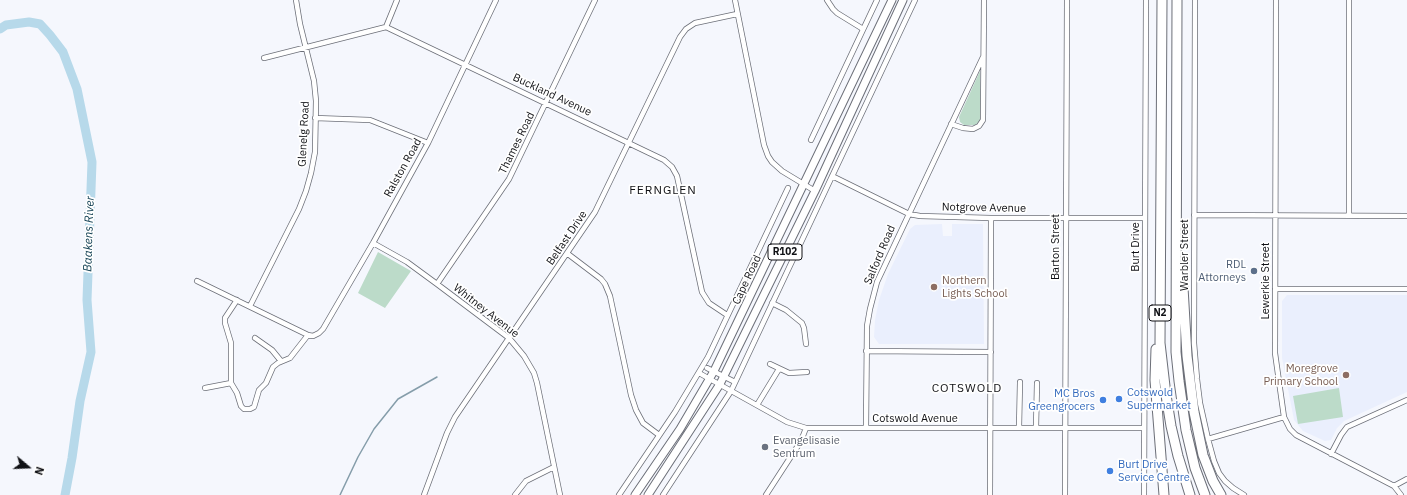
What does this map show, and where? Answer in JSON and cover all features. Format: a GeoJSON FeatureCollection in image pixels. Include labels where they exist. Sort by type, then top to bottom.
{"type":"FeatureCollection","features":[{"type":"Feature","properties":{"kind":"highway","name":"N2"},"geometry":{"type":"LineString","coordinates":[[1162,0],[1159,327],[1170,421],[1178,456],[1190,495]]}},
{"type":"Feature","properties":{"kind":"highway","name":"N2"},"geometry":{"type":"LineString","coordinates":[[1177,0],[1176,342],[1178,372],[1186,430],[1195,468],[1205,495]]}},
{"type":"Feature","properties":{"kind":"highway"},"geometry":{"type":"LineString","coordinates":[[1177,188],[1190,385],[1203,455],[1213,481],[1221,495]]}},
{"type":"Feature","properties":{"kind":"highway"},"geometry":{"type":"LineString","coordinates":[[1159,327],[1156,335],[1156,380],[1164,495]]}},
{"type":"Feature","properties":{"kind":"main road","name":"Cape Road"},"geometry":{"type":"LineString","coordinates":[[635,495],[680,429],[710,379],[892,0]]}},
{"type":"Feature","properties":{"kind":"main road","name":"Cape Road"},"geometry":{"type":"LineString","coordinates":[[648,495],[720,384],[815,191],[903,0]]}},
{"type":"Feature","properties":{"kind":"street","name":"Glenelg Road"},"geometry":{"type":"LineString","coordinates":[[250,306],[299,209],[311,173],[315,152],[316,92],[296,0]]}},
{"type":"Feature","properties":{"kind":"street"},"geometry":{"type":"LineString","coordinates":[[264,58],[386,27],[397,0]]}},
{"type":"Feature","properties":{"kind":"street","name":"Ralston Road"},"geometry":{"type":"LineString","coordinates":[[231,383],[238,393],[241,406],[244,409],[250,410],[254,406],[259,390],[266,383],[271,370],[276,364],[290,358],[311,335],[320,333],[323,329],[373,243],[428,143],[496,0]]}},
{"type":"Feature","properties":{"kind":"street","name":"Thames Road"},"geometry":{"type":"LineString","coordinates":[[437,284],[509,180],[595,0]]}},
{"type":"Feature","properties":{"kind":"street"},"geometry":{"type":"LineString","coordinates":[[735,0],[764,145],[768,156],[782,171],[815,191]]}},
{"type":"Feature","properties":{"kind":"street"},"geometry":{"type":"LineString","coordinates":[[827,0],[836,13],[862,29]]}},
{"type":"Feature","properties":{"kind":"street"},"geometry":{"type":"LineString","coordinates":[[811,140],[862,29],[877,0]]}},
{"type":"Feature","properties":{"kind":"street"},"geometry":{"type":"LineString","coordinates":[[663,495],[731,391],[915,0]]}},
{"type":"Feature","properties":{"kind":"street","name":"Salford Road"},"geometry":{"type":"LineString","coordinates":[[951,124],[973,129],[977,128],[982,123],[984,0]]}},
{"type":"Feature","properties":{"kind":"street","name":"Barton Street"},"geometry":{"type":"LineString","coordinates":[[1065,495],[1067,0]]}},
{"type":"Feature","properties":{"kind":"street","name":"Burt Drive"},"geometry":{"type":"LineString","coordinates":[[1144,495],[1146,0]]}},
{"type":"Feature","properties":{"kind":"street","name":"Warbler Street"},"geometry":{"type":"LineString","coordinates":[[1195,0],[1195,348],[1200,403],[1214,461],[1222,477],[1228,484],[1244,495]]}},
{"type":"Feature","properties":{"kind":"street","name":"Lewerkie Street"},"geometry":{"type":"LineString","coordinates":[[1276,0],[1275,353],[1284,417],[1290,429],[1296,435],[1394,486],[1400,495]]}},
{"type":"Feature","properties":{"kind":"street"},"geometry":{"type":"LineString","coordinates":[[1349,215],[1350,0]]}},
{"type":"Feature","properties":{"kind":"street","name":"Belfast Drive"},"geometry":{"type":"LineString","coordinates":[[424,495],[454,417],[568,254],[595,212],[677,41],[683,32],[695,24],[737,14]]}},
{"type":"Feature","properties":{"kind":"street","name":"Buckland Avenue"},"geometry":{"type":"LineString","coordinates":[[386,27],[629,142],[669,163],[675,171],[702,292],[709,303],[727,315]]}},
{"type":"Feature","properties":{"kind":"street","name":"Salford Road"},"geometry":{"type":"LineString","coordinates":[[866,428],[867,326],[875,288],[883,268],[983,57]]}},
{"type":"Feature","properties":{"kind":"street"},"geometry":{"type":"LineString","coordinates":[[315,118],[370,120],[428,143]]}},
{"type":"Feature","properties":{"kind":"street","name":"Notgrove Avenue"},"geometry":{"type":"LineString","coordinates":[[832,176],[909,214],[920,216],[991,218],[1145,218]]}},
{"type":"Feature","properties":{"kind":"street","name":"Cape Road"},"geometry":{"type":"LineString","coordinates":[[619,495],[675,412],[708,358],[788,188]]}},
{"type":"Feature","properties":{"kind":"street"},"geometry":{"type":"LineString","coordinates":[[1194,215],[1407,216]]}},
{"type":"Feature","properties":{"kind":"street"},"geometry":{"type":"LineString","coordinates":[[990,495],[991,218]]}},
{"type":"Feature","properties":{"kind":"street","name":"Whitney Avenue"},"geometry":{"type":"LineString","coordinates":[[373,243],[407,262],[437,284],[509,338],[524,356],[534,373],[537,383],[560,495]]}},
{"type":"Feature","properties":{"kind":"street"},"geometry":{"type":"LineString","coordinates":[[568,254],[605,284],[610,296],[631,395],[636,410],[642,423],[659,435]]}},
{"type":"Feature","properties":{"kind":"street"},"geometry":{"type":"LineString","coordinates":[[197,281],[311,335]]}},
{"type":"Feature","properties":{"kind":"street"},"geometry":{"type":"LineString","coordinates":[[1275,289],[1407,289]]}},
{"type":"Feature","properties":{"kind":"street"},"geometry":{"type":"LineString","coordinates":[[205,388],[231,383],[231,343],[225,321],[237,300]]}},
{"type":"Feature","properties":{"kind":"street"},"geometry":{"type":"LineString","coordinates":[[772,304],[786,310],[802,323],[806,344]]}},
{"type":"Feature","properties":{"kind":"street"},"geometry":{"type":"LineString","coordinates":[[255,338],[272,350],[281,361]]}},
{"type":"Feature","properties":{"kind":"street"},"geometry":{"type":"LineString","coordinates":[[866,351],[991,352]]}},
{"type":"Feature","properties":{"kind":"street"},"geometry":{"type":"LineString","coordinates":[[770,364],[791,374],[807,372]]}},
{"type":"Feature","properties":{"kind":"street"},"geometry":{"type":"LineString","coordinates":[[707,368],[735,382]]}},
{"type":"Feature","properties":{"kind":"street"},"geometry":{"type":"LineString","coordinates":[[757,405],[779,369]]}},
{"type":"Feature","properties":{"kind":"street","name":"Cotswold Avenue"},"geometry":{"type":"LineString","coordinates":[[699,373],[787,422],[806,428],[1144,428]]}},
{"type":"Feature","properties":{"kind":"street"},"geometry":{"type":"LineString","coordinates":[[1019,428],[1020,382]]}},
{"type":"Feature","properties":{"kind":"street"},"geometry":{"type":"LineString","coordinates":[[1036,428],[1037,383]]}},
{"type":"Feature","properties":{"kind":"street"},"geometry":{"type":"LineString","coordinates":[[1331,454],[1346,427],[1407,400]]}},
{"type":"Feature","properties":{"kind":"street"},"geometry":{"type":"LineString","coordinates":[[1208,439],[1284,417]]}},
{"type":"Feature","properties":{"kind":"street"},"geometry":{"type":"LineString","coordinates":[[766,495],[801,441],[806,428]]}},
{"type":"Feature","properties":{"kind":"street"},"geometry":{"type":"LineString","coordinates":[[515,495],[526,480],[554,468]]}},
{"type":"Feature","properties":{"kind":"street"},"geometry":{"type":"LineString","coordinates":[[1394,486],[1407,479]]}},
{"type":"Feature","properties":{"kind":"shaded area","name":"Northern Lights School"},"geometry":{"type":"Polygon","coordinates":[[[942,224],[943,236],[952,236],[952,224],[983,224],[984,344],[879,344],[874,337],[875,320],[879,300],[888,274],[910,229],[915,225],[942,224]]]}},
{"type":"Feature","properties":{"kind":"shaded area","name":"Moregrove Primary School"},"geometry":{"type":"Polygon","coordinates":[[[1287,295],[1407,295],[1407,392],[1344,421],[1337,428],[1331,440],[1325,441],[1303,431],[1294,420],[1282,358],[1282,301],[1287,295]]]}},
{"type":"Feature","properties":{"kind":"green space"},"geometry":{"type":"Polygon","coordinates":[[[980,71],[981,118],[975,125],[964,125],[960,122],[959,117],[980,71]]]}},
{"type":"Feature","properties":{"kind":"green space"},"geometry":{"type":"Polygon","coordinates":[[[378,252],[411,271],[385,308],[358,293],[378,252]]]}},
{"type":"Feature","properties":{"kind":"green space"},"geometry":{"type":"Polygon","coordinates":[[[1339,388],[1343,417],[1298,424],[1293,396],[1339,388]]]}},
{"type":"Feature","properties":{"kind":"waterway","name":"Baakens River"},"geometry":{"type":"LineString","coordinates":[[0,29],[6,25],[29,22],[40,24],[63,52],[77,89],[92,162],[87,300],[91,352],[80,401],[65,495]]}},
{"type":"Feature","properties":{"kind":"waterway"},"geometry":{"type":"LineString","coordinates":[[340,495],[358,457],[374,429],[398,399],[437,377]]}},
{"type":"Feature","properties":{"kind":"place","name":"RDL Attorneys"},"geometry":{"type":"Point","coordinates":[1254,271]}},
{"type":"Feature","properties":{"kind":"place","name":"Northern Lights School"},"geometry":{"type":"Point","coordinates":[934,287]}},
{"type":"Feature","properties":{"kind":"place","name":"Moregrove Primary School"},"geometry":{"type":"Point","coordinates":[1346,375]}},
{"type":"Feature","properties":{"kind":"place","name":"Cotswold Supermarket"},"geometry":{"type":"Point","coordinates":[1119,399]}},
{"type":"Feature","properties":{"kind":"place","name":"MC Bros Greengrocers"},"geometry":{"type":"Point","coordinates":[1103,400]}},
{"type":"Feature","properties":{"kind":"place","name":"Evangelisasie Sentrum"},"geometry":{"type":"Point","coordinates":[765,447]}},
{"type":"Feature","properties":{"kind":"place","name":"Burt Drive Service Centre"},"geometry":{"type":"Point","coordinates":[1110,471]}},
{"type":"Feature","properties":{"kind":"district","name":"FERNGLEN"},"geometry":{"type":"Point","coordinates":[663,191]}},
{"type":"Feature","properties":{"kind":"district","name":"COTSWOLD"},"geometry":{"type":"Point","coordinates":[967,389]}}]}
